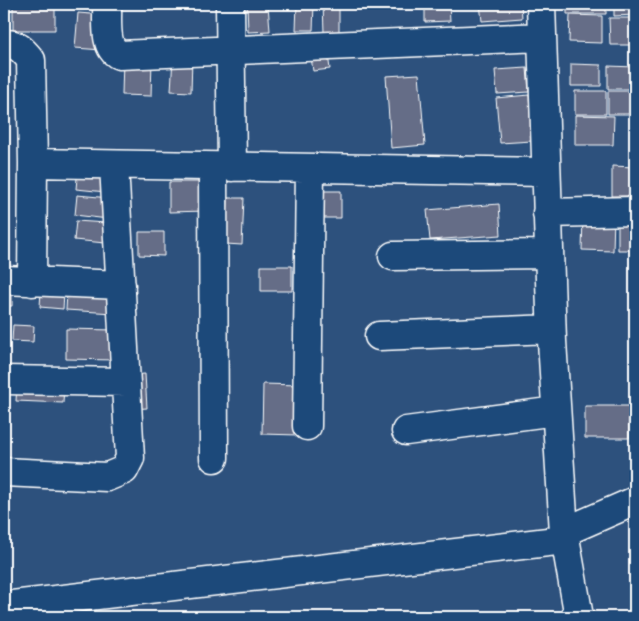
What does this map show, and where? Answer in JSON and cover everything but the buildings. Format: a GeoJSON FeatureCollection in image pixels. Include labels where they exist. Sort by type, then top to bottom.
{"type":"FeatureCollection","features":[{"type":"Feature","properties":{"kind":"street"},"geometry":{"type":"LineString","coordinates":[[107,4],[108,40],[114,52],[119,55],[540,37]]}},
{"type":"Feature","properties":{"kind":"street"},"geometry":{"type":"LineString","coordinates":[[214,458],[223,167],[230,50],[230,4]]}},
{"type":"Feature","properties":{"kind":"street"},"geometry":{"type":"LineString","coordinates":[[541,4],[540,37],[556,411],[565,536],[579,617]]}},
{"type":"Feature","properties":{"kind":"street"},"geometry":{"type":"LineString","coordinates":[[4,44],[11,44],[22,48],[31,60],[33,163],[32,282]]}},
{"type":"Feature","properties":{"kind":"street"},"geometry":{"type":"LineString","coordinates":[[33,163],[546,172]]}},
{"type":"Feature","properties":{"kind":"street"},"geometry":{"type":"LineString","coordinates":[[4,472],[107,477],[124,470],[130,458],[114,165]]}},
{"type":"Feature","properties":{"kind":"street"},"geometry":{"type":"LineString","coordinates":[[307,426],[310,168]]}},
{"type":"Feature","properties":{"kind":"street"},"geometry":{"type":"LineString","coordinates":[[547,213],[635,211]]}},
{"type":"Feature","properties":{"kind":"street"},"geometry":{"type":"LineString","coordinates":[[392,256],[548,254]]}},
{"type":"Feature","properties":{"kind":"street"},"geometry":{"type":"LineString","coordinates":[[4,280],[121,285]]}},
{"type":"Feature","properties":{"kind":"street"},"geometry":{"type":"LineString","coordinates":[[379,336],[551,329]]}},
{"type":"Feature","properties":{"kind":"street"},"geometry":{"type":"LineString","coordinates":[[4,380],[126,382]]}},
{"type":"Feature","properties":{"kind":"street"},"geometry":{"type":"LineString","coordinates":[[406,431],[556,411]]}},
{"type":"Feature","properties":{"kind":"street"},"geometry":{"type":"LineString","coordinates":[[4,606],[36,610],[565,536],[635,502]]}}]}
